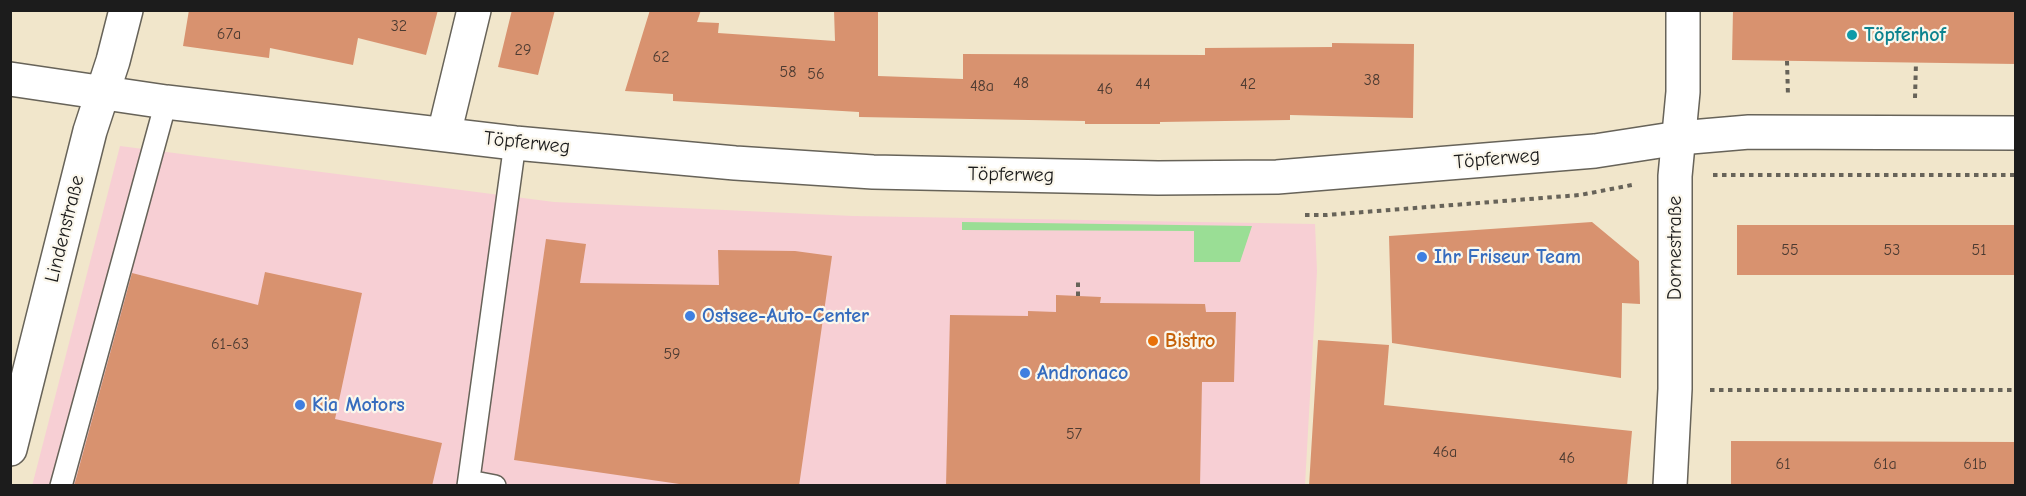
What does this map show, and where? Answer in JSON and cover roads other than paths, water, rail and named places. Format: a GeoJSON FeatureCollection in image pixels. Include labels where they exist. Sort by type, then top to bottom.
{"type":"FeatureCollection","features":[{"type":"Feature","properties":{"kind":"main road","name":"Lindenstraße"},"geometry":{"type":"LineString","coordinates":[[10,449],[87,142],[113,61],[126,10]]}},
{"type":"Feature","properties":{"kind":"main road"},"geometry":{"type":"LineString","coordinates":[[444,134],[474,10]]}},
{"type":"Feature","properties":{"kind":"main road","name":"Dornestraße"},"geometry":{"type":"LineString","coordinates":[[1670,486],[1675,389],[1676,176],[1683,92],[1683,10]]}},
{"type":"Feature","properties":{"kind":"main road","name":"Töpferweg"},"geometry":{"type":"LineString","coordinates":[[10,79],[166,102],[515,143],[735,163],[873,172],[1158,178],[1276,177],[1595,151],[1679,138],[1749,132],[2016,133]]}},
{"type":"Feature","properties":{"kind":"lane"},"geometry":{"type":"LineString","coordinates":[[61,486],[166,102]]}},
{"type":"Feature","properties":{"kind":"lane"},"geometry":{"type":"LineString","coordinates":[[495,486],[468,483],[515,143]]}},
{"type":"Feature","properties":{"kind":"place","name":"Töpferhof"},"geometry":{"type":"Point","coordinates":[1852,35]}},
{"type":"Feature","properties":{"kind":"place","name":"Ihr Friseur Team"},"geometry":{"type":"Point","coordinates":[1422,257]}},
{"type":"Feature","properties":{"kind":"place","name":"Ostsee-Auto-Center"},"geometry":{"type":"Point","coordinates":[690,316]}},
{"type":"Feature","properties":{"kind":"place","name":"Bistro"},"geometry":{"type":"Point","coordinates":[1153,341]}},
{"type":"Feature","properties":{"kind":"place","name":"Andronaco"},"geometry":{"type":"Point","coordinates":[1025,373]}},
{"type":"Feature","properties":{"kind":"place","name":"Kia Motors"},"geometry":{"type":"Point","coordinates":[300,405]}}]}
